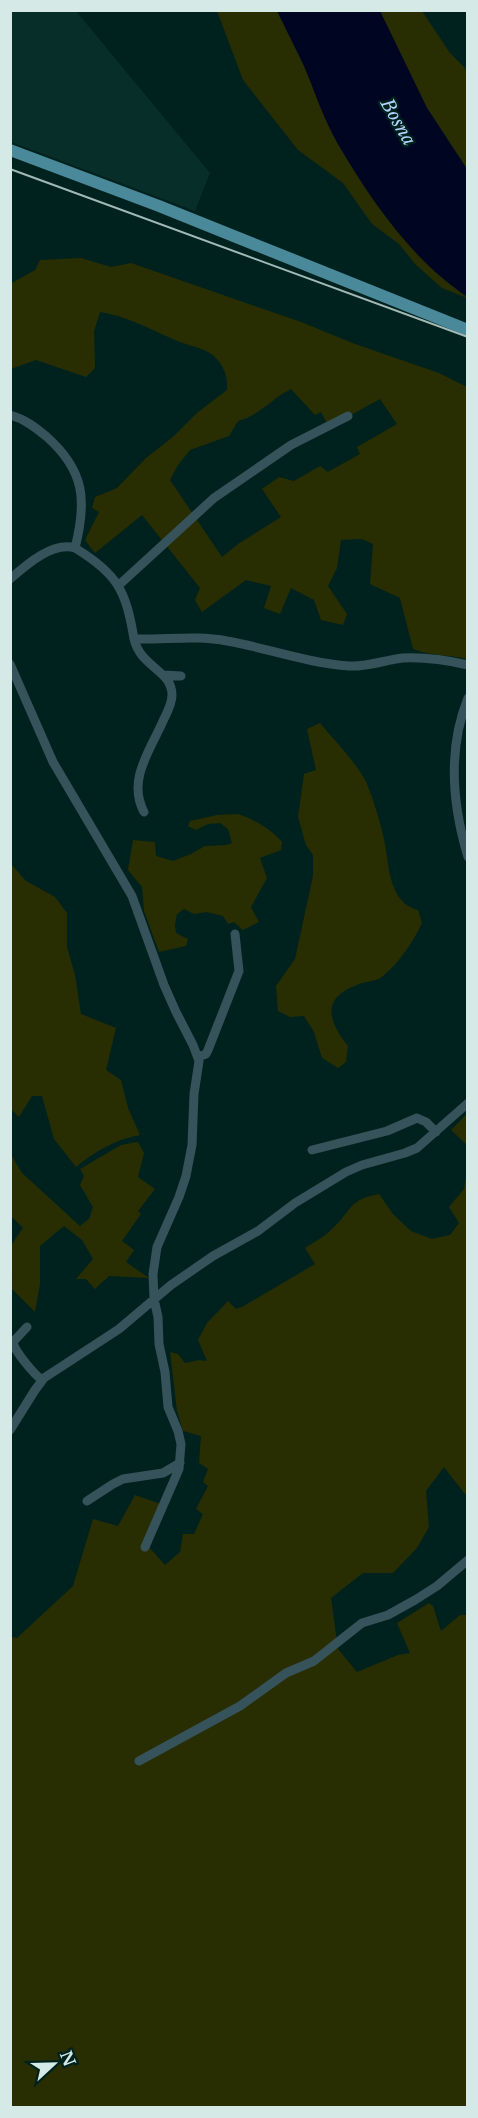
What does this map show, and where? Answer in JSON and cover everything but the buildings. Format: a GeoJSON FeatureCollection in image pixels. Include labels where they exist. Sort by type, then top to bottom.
{"type":"FeatureCollection","features":[{"type":"Feature","properties":{"kind":"main road"},"geometry":{"type":"LineString","coordinates":[[10,150],[159,206],[468,330]]}},
{"type":"Feature","properties":{"kind":"street"},"geometry":{"type":"LineString","coordinates":[[10,415],[27,422],[38,430],[65,455],[73,466],[79,479],[82,504],[75,548]]}},
{"type":"Feature","properties":{"kind":"street"},"geometry":{"type":"LineString","coordinates":[[119,585],[214,498],[291,445],[348,416]]}},
{"type":"Feature","properties":{"kind":"street"},"geometry":{"type":"LineString","coordinates":[[10,579],[42,555],[64,546],[75,548],[102,567],[119,585],[128,607],[138,650],[144,660],[164,675],[171,688],[171,702],[137,782],[137,795],[144,812]]}},
{"type":"Feature","properties":{"kind":"street"},"geometry":{"type":"LineString","coordinates":[[134,639],[225,640],[300,658],[350,666],[403,658],[446,660],[468,665]]}},
{"type":"Feature","properties":{"kind":"street"},"geometry":{"type":"LineString","coordinates":[[10,664],[52,762],[132,896],[164,985],[198,1058],[192,1145],[179,1197],[154,1259],[154,1299],[158,1317],[159,1344],[165,1372],[168,1407],[180,1439],[180,1463],[145,1547]]}},
{"type":"Feature","properties":{"kind":"street"},"geometry":{"type":"LineString","coordinates":[[164,675],[181,676]]}},
{"type":"Feature","properties":{"kind":"street"},"geometry":{"type":"LineString","coordinates":[[468,698],[453,757],[453,784],[468,857]]}},
{"type":"Feature","properties":{"kind":"street"},"geometry":{"type":"LineString","coordinates":[[198,1058],[206,1054],[208,1050],[235,983],[239,962],[235,934]]}},
{"type":"Feature","properties":{"kind":"street"},"geometry":{"type":"LineString","coordinates":[[10,1430],[42,1380],[118,1329],[200,1265],[258,1231],[295,1203],[346,1172],[411,1151],[468,1103]]}},
{"type":"Feature","properties":{"kind":"street"},"geometry":{"type":"LineString","coordinates":[[312,1150],[387,1131],[417,1118],[426,1122],[435,1132]]}},
{"type":"Feature","properties":{"kind":"street"},"geometry":{"type":"LineString","coordinates":[[27,1327],[13,1342],[14,1348],[29,1365],[35,1376],[42,1380]]}},
{"type":"Feature","properties":{"kind":"street"},"geometry":{"type":"LineString","coordinates":[[87,1501],[123,1479],[163,1473],[180,1463]]}},
{"type":"Feature","properties":{"kind":"street"},"geometry":{"type":"LineString","coordinates":[[139,1761],[240,1706],[286,1673],[314,1661],[362,1623],[388,1615],[408,1605],[437,1586],[468,1560]]}},
{"type":"Feature","properties":{"kind":"shaded area"},"geometry":{"type":"Polygon","coordinates":[[[10,11],[76,11],[210,173],[195,211],[11,142],[10,11]]]}},
{"type":"Feature","properties":{"kind":"green space"},"geometry":{"type":"Polygon","coordinates":[[[217,11],[277,11],[304,66],[337,143],[365,186],[417,254],[467,298],[442,288],[415,264],[399,244],[372,224],[343,183],[298,150],[243,80],[217,11]]]}},
{"type":"Feature","properties":{"kind":"green space"},"geometry":{"type":"Polygon","coordinates":[[[380,11],[422,11],[450,53],[465,68],[468,76],[467,169],[427,108],[380,11]]]}},
{"type":"Feature","properties":{"kind":"green space"},"geometry":{"type":"Polygon","coordinates":[[[81,258],[111,267],[131,263],[301,322],[355,344],[439,373],[467,387],[467,659],[413,649],[400,598],[370,584],[373,544],[362,539],[341,540],[337,568],[328,586],[347,614],[343,625],[321,620],[314,600],[291,588],[280,614],[264,608],[271,586],[246,580],[202,612],[195,600],[200,588],[142,515],[95,553],[85,540],[99,512],[92,508],[95,497],[117,488],[146,458],[227,390],[227,380],[223,367],[214,356],[206,351],[129,320],[100,312],[94,331],[95,368],[86,377],[36,360],[11,369],[10,284],[35,270],[40,260],[81,258]],[[291,389],[246,419],[238,421],[229,436],[190,450],[178,465],[170,480],[222,557],[281,517],[262,489],[279,477],[294,481],[320,466],[328,472],[360,454],[357,447],[397,424],[380,399],[329,427],[321,412],[315,415],[291,389]]]}},
{"type":"Feature","properties":{"kind":"green space"},"geometry":{"type":"Polygon","coordinates":[[[320,723],[362,774],[380,822],[395,890],[408,906],[418,910],[422,923],[405,952],[389,971],[377,979],[345,990],[333,1003],[332,1011],[336,1028],[348,1046],[346,1062],[338,1068],[322,1058],[314,1032],[304,1016],[290,1017],[278,1011],[276,986],[295,959],[313,876],[313,855],[306,845],[298,817],[304,774],[316,770],[307,729],[320,723]]]}},
{"type":"Feature","properties":{"kind":"green space"},"geometry":{"type":"Polygon","coordinates":[[[238,814],[262,825],[282,842],[281,850],[260,858],[267,878],[251,907],[259,922],[243,930],[234,922],[228,924],[223,916],[207,912],[194,914],[184,909],[177,914],[175,925],[176,933],[188,939],[186,946],[159,952],[144,911],[142,887],[128,870],[133,840],[155,842],[156,856],[173,861],[205,846],[232,843],[228,829],[220,823],[208,824],[196,830],[188,826],[190,821],[217,815],[238,814]]]}},
{"type":"Feature","properties":{"kind":"green space"},"geometry":{"type":"Polygon","coordinates":[[[11,864],[26,881],[55,897],[67,913],[67,947],[75,975],[81,1014],[116,1028],[106,1070],[121,1080],[128,1108],[140,1135],[106,1147],[76,1167],[54,1139],[42,1096],[32,1096],[19,1117],[11,1109],[11,864]]]}},
{"type":"Feature","properties":{"kind":"green space"},"geometry":{"type":"Polygon","coordinates":[[[467,1114],[467,1145],[451,1130],[467,1114]]]}},
{"type":"Feature","properties":{"kind":"green space"},"geometry":{"type":"Polygon","coordinates":[[[138,1142],[144,1153],[138,1177],[155,1189],[138,1211],[141,1214],[122,1241],[134,1250],[126,1262],[149,1278],[109,1276],[95,1289],[86,1279],[76,1279],[93,1259],[82,1240],[64,1226],[40,1246],[40,1284],[35,1312],[11,1288],[11,1249],[23,1228],[11,1216],[10,1153],[22,1173],[80,1226],[89,1219],[93,1207],[80,1185],[84,1176],[80,1169],[121,1145],[138,1142]]]}},
{"type":"Feature","properties":{"kind":"green space"},"geometry":{"type":"Polygon","coordinates":[[[467,1171],[467,1494],[444,1467],[426,1491],[429,1527],[417,1548],[393,1573],[363,1573],[331,1598],[338,1649],[357,1672],[398,1655],[410,1653],[397,1623],[429,1603],[433,1606],[441,1631],[460,1615],[467,1615],[467,2107],[11,2108],[11,1637],[17,1638],[73,1586],[93,1519],[118,1526],[135,1495],[164,1505],[148,1546],[165,1565],[180,1552],[183,1534],[194,1534],[203,1514],[196,1509],[208,1486],[203,1482],[208,1469],[199,1463],[201,1436],[183,1431],[177,1411],[170,1352],[178,1354],[185,1363],[207,1361],[198,1340],[207,1323],[228,1301],[236,1309],[242,1307],[315,1264],[305,1248],[329,1232],[361,1199],[379,1194],[393,1214],[411,1231],[432,1239],[450,1235],[459,1223],[449,1207],[464,1189],[467,1171]]]}},
{"type":"Feature","properties":{"kind":"water","name":"Bosna"},"geometry":{"type":"Polygon","coordinates":[[[277,11],[380,11],[427,108],[467,169],[467,296],[429,266],[411,248],[378,207],[350,165],[333,135],[305,68],[277,11]]]}},
{"type":"Feature","properties":{"kind":"railway"},"geometry":{"type":"LineString","coordinates":[[10,169],[468,337]]}}]}
